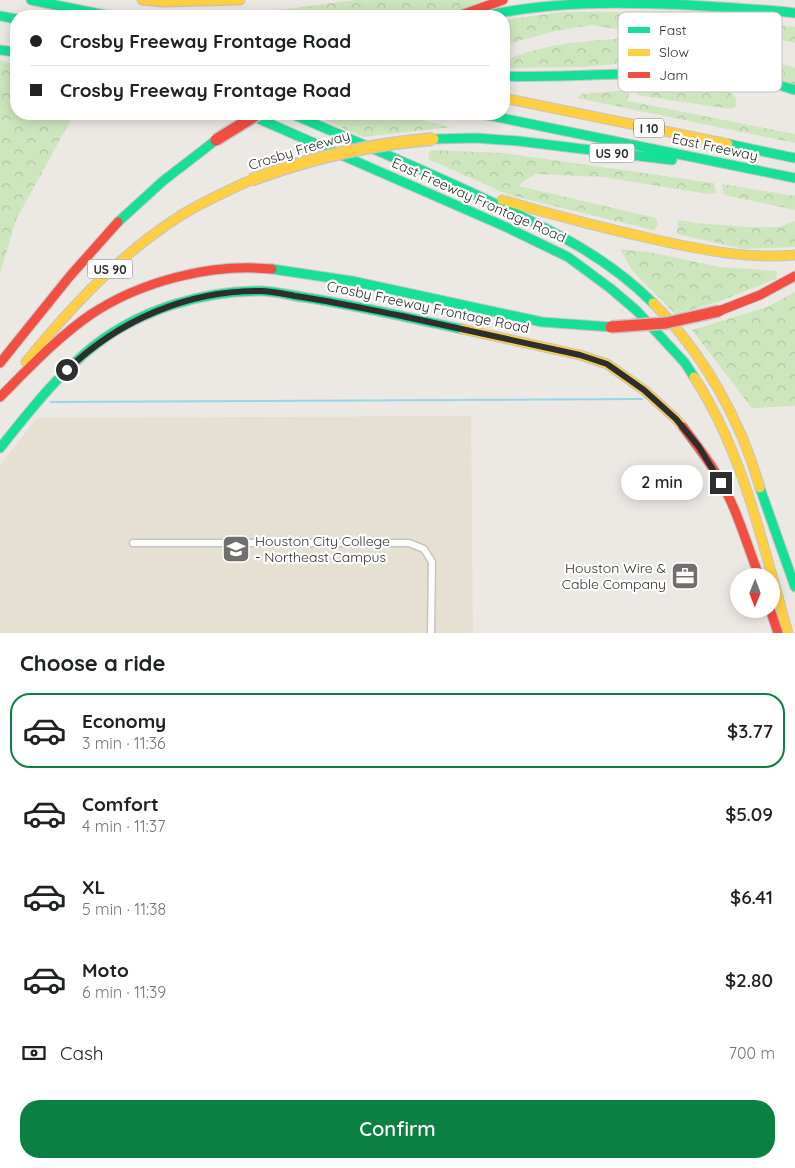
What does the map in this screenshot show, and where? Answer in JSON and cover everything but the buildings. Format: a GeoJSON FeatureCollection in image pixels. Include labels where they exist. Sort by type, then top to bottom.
{"type":"FeatureCollection","features":[{"type":"Feature","properties":{"kind":"main road"},"geometry":{"type":"LineString","coordinates":[[31,0],[80,10]]}},
{"type":"Feature","properties":{"kind":"main road"},"geometry":{"type":"LineString","coordinates":[[142,0],[172,2],[240,0]]}},
{"type":"Feature","properties":{"kind":"main road"},"geometry":{"type":"LineString","coordinates":[[474,10],[503,0]]}},
{"type":"Feature","properties":{"kind":"main road"},"geometry":{"type":"LineString","coordinates":[[510,10],[528,6],[560,3],[606,2],[658,3],[795,13]]}},
{"type":"Feature","properties":{"kind":"main road"},"geometry":{"type":"LineString","coordinates":[[510,76],[618,76]]}},
{"type":"Feature","properties":{"kind":"main road"},"geometry":{"type":"LineString","coordinates":[[782,86],[795,90]]}},
{"type":"Feature","properties":{"kind":"main road","name":"East Freeway"},"geometry":{"type":"LineString","coordinates":[[510,99],[795,158]]}},
{"type":"Feature","properties":{"kind":"main road","name":"US 90"},"geometry":{"type":"LineString","coordinates":[[0,363],[69,276],[115,225],[163,180],[216,140],[248,120]]}},
{"type":"Feature","properties":{"kind":"main road","name":"East Freeway Frontage Road"},"geometry":{"type":"LineString","coordinates":[[262,120],[506,227],[568,257],[637,311],[685,363],[709,400],[750,496],[788,633]]}},
{"type":"Feature","properties":{"kind":"main road"},"geometry":{"type":"LineString","coordinates":[[306,120],[465,189],[550,230],[588,251],[638,289],[661,311],[700,359],[726,403],[754,466],[795,587]]}},
{"type":"Feature","properties":{"kind":"main road","name":"East Freeway"},"geometry":{"type":"LineString","coordinates":[[510,120],[795,178]]}},
{"type":"Feature","properties":{"kind":"main road","name":"Crosby Freeway"},"geometry":{"type":"LineString","coordinates":[[0,396],[73,304],[117,264],[179,216],[251,180],[320,156],[394,141],[476,138],[518,141],[748,169]]}},
{"type":"Feature","properties":{"kind":"main road"},"geometry":{"type":"LineString","coordinates":[[465,189],[627,234],[723,254],[771,258],[795,255]]}},
{"type":"Feature","properties":{"kind":"main road"},"geometry":{"type":"LineString","coordinates":[[0,396],[70,330],[107,304],[161,282],[193,274],[254,268],[317,275],[399,290],[533,321],[611,327],[661,325],[699,317],[760,295],[795,276]]}},
{"type":"Feature","properties":{"kind":"main road","name":"Crosby Freeway Frontage Road"},"geometry":{"type":"LineString","coordinates":[[0,448],[60,376],[96,344],[126,325],[159,310],[203,296],[228,292],[262,291],[328,300],[580,355],[607,364],[644,390],[676,419],[699,447],[718,476],[736,515],[756,568]]}},
{"type":"Feature","properties":{"kind":"main road"},"geometry":{"type":"LineString","coordinates":[[773,618],[778,633]]}},
{"type":"Feature","properties":{"kind":"street"},"geometry":{"type":"LineString","coordinates":[[133,543],[409,543],[424,548],[432,562],[431,633]]}},
{"type":"Feature","properties":{"kind":"shaded area","name":"Houston City College - Northeast Campus"},"geometry":{"type":"Polygon","coordinates":[[[471,416],[473,633],[0,633],[0,465],[37,418],[471,416]]]}},
{"type":"Feature","properties":{"kind":"green space"},"geometry":{"type":"Polygon","coordinates":[[[355,0],[484,0],[459,10],[274,10],[355,0]]]}},
{"type":"Feature","properties":{"kind":"green space"},"geometry":{"type":"Polygon","coordinates":[[[562,12],[617,12],[618,29],[591,25],[555,31],[510,43],[511,19],[562,12]]]}},
{"type":"Feature","properties":{"kind":"green space"},"geometry":{"type":"Polygon","coordinates":[[[782,26],[795,27],[795,43],[782,40],[782,26]]]}},
{"type":"Feature","properties":{"kind":"green space"},"geometry":{"type":"Polygon","coordinates":[[[618,39],[618,64],[583,67],[510,68],[510,59],[519,55],[535,50],[581,42],[618,39]]]}},
{"type":"Feature","properties":{"kind":"green space"},"geometry":{"type":"Polygon","coordinates":[[[0,60],[10,63],[10,120],[71,120],[16,220],[0,274],[0,60]]]}},
{"type":"Feature","properties":{"kind":"green space"},"geometry":{"type":"Polygon","coordinates":[[[782,64],[795,68],[795,85],[782,81],[782,64]]]}},
{"type":"Feature","properties":{"kind":"green space"},"geometry":{"type":"Polygon","coordinates":[[[618,91],[629,92],[628,101],[795,134],[795,143],[577,98],[582,94],[618,91]]]}},
{"type":"Feature","properties":{"kind":"green space"},"geometry":{"type":"Polygon","coordinates":[[[638,92],[730,92],[736,99],[736,106],[731,109],[636,95],[638,92]]]}},
{"type":"Feature","properties":{"kind":"green space"},"geometry":{"type":"Polygon","coordinates":[[[325,120],[421,120],[451,127],[363,137],[325,120]]]}},
{"type":"Feature","properties":{"kind":"green space"},"geometry":{"type":"Polygon","coordinates":[[[430,150],[503,153],[714,183],[716,193],[708,194],[603,177],[536,174],[519,186],[656,218],[658,225],[653,230],[509,195],[428,159],[430,150]]]}},
{"type":"Feature","properties":{"kind":"green space"},"geometry":{"type":"Polygon","coordinates":[[[722,184],[795,196],[795,210],[724,195],[722,184]]]}},
{"type":"Feature","properties":{"kind":"green space"},"geometry":{"type":"Polygon","coordinates":[[[678,220],[747,227],[779,227],[795,221],[795,247],[744,249],[677,234],[678,220]]]}},
{"type":"Feature","properties":{"kind":"green space"},"geometry":{"type":"Polygon","coordinates":[[[620,249],[648,252],[720,267],[777,271],[776,279],[718,302],[675,314],[632,270],[620,249]]]}},
{"type":"Feature","properties":{"kind":"green space"},"geometry":{"type":"Polygon","coordinates":[[[795,292],[795,406],[752,408],[692,330],[767,307],[795,292]]]}},
{"type":"Feature","properties":{"kind":"waterway"},"geometry":{"type":"LineString","coordinates":[[51,402],[642,399]]}},
{"type":"Feature","properties":{"kind":"traffic: fast"},"geometry":{"type":"LineString","coordinates":[[31,0],[80,10]]}},
{"type":"Feature","properties":{"kind":"traffic: fast"},"geometry":{"type":"LineString","coordinates":[[510,11],[560,5],[637,3],[795,13]]}},
{"type":"Feature","properties":{"kind":"traffic: fast"},"geometry":{"type":"LineString","coordinates":[[0,16],[10,18]]}},
{"type":"Feature","properties":{"kind":"traffic: fast"},"geometry":{"type":"LineString","coordinates":[[0,50],[10,51]]}},
{"type":"Feature","properties":{"kind":"traffic: fast"},"geometry":{"type":"LineString","coordinates":[[510,76],[618,74]]}},
{"type":"Feature","properties":{"kind":"traffic: fast"},"geometry":{"type":"LineString","coordinates":[[782,87],[795,90]]}},
{"type":"Feature","properties":{"kind":"traffic: fast"},"geometry":{"type":"LineString","coordinates":[[261,120],[506,227],[568,257],[637,311],[685,363],[694,377]]}},
{"type":"Feature","properties":{"kind":"traffic: fast"},"geometry":{"type":"LineString","coordinates":[[306,120],[449,182],[542,226],[600,260],[636,287],[653,303]]}},
{"type":"Feature","properties":{"kind":"traffic: fast"},"geometry":{"type":"LineString","coordinates":[[510,120],[795,178]]}},
{"type":"Feature","properties":{"kind":"traffic: fast"},"geometry":{"type":"LineString","coordinates":[[433,139],[476,138],[518,141],[672,160]]}},
{"type":"Feature","properties":{"kind":"traffic: fast"},"geometry":{"type":"LineString","coordinates":[[118,222],[163,181],[216,140]]}},
{"type":"Feature","properties":{"kind":"traffic: fast"},"geometry":{"type":"LineString","coordinates":[[728,144],[795,158]]}},
{"type":"Feature","properties":{"kind":"traffic: fast"},"geometry":{"type":"LineString","coordinates":[[272,269],[352,281],[542,322],[611,327]]}},
{"type":"Feature","properties":{"kind":"traffic: fast"},"geometry":{"type":"LineString","coordinates":[[0,448],[33,407],[81,356],[113,332],[132,321],[173,304],[217,294],[261,291],[322,300],[462,329]]}},
{"type":"Feature","properties":{"kind":"traffic: fast"},"geometry":{"type":"LineString","coordinates":[[760,488],[795,587]]}},
{"type":"Feature","properties":{"kind":"traffic: slow"},"geometry":{"type":"LineString","coordinates":[[142,0],[163,2],[240,0]]}},
{"type":"Feature","properties":{"kind":"traffic: slow"},"geometry":{"type":"LineString","coordinates":[[510,99],[728,144]]}},
{"type":"Feature","properties":{"kind":"traffic: slow"},"geometry":{"type":"LineString","coordinates":[[251,180],[295,165],[340,153],[386,144],[433,139]]}},
{"type":"Feature","properties":{"kind":"traffic: slow"},"geometry":{"type":"LineString","coordinates":[[26,362],[60,321],[97,283],[158,231],[188,211],[251,180]]}},
{"type":"Feature","properties":{"kind":"traffic: slow"},"geometry":{"type":"LineString","coordinates":[[502,200],[604,228],[666,242],[746,255],[795,255]]}},
{"type":"Feature","properties":{"kind":"traffic: slow"},"geometry":{"type":"LineString","coordinates":[[653,303],[688,343],[718,389],[742,437],[760,488]]}},
{"type":"Feature","properties":{"kind":"traffic: slow"},"geometry":{"type":"LineString","coordinates":[[462,329],[580,355],[607,364],[644,390],[683,427]]}},
{"type":"Feature","properties":{"kind":"traffic: slow"},"geometry":{"type":"LineString","coordinates":[[694,377],[726,437],[739,469],[760,534],[788,633]]}},
{"type":"Feature","properties":{"kind":"traffic: jam"},"geometry":{"type":"LineString","coordinates":[[475,10],[503,0]]}},
{"type":"Feature","properties":{"kind":"traffic: jam"},"geometry":{"type":"LineString","coordinates":[[216,140],[248,120]]}},
{"type":"Feature","properties":{"kind":"traffic: jam"},"geometry":{"type":"LineString","coordinates":[[0,363],[70,276],[118,222]]}},
{"type":"Feature","properties":{"kind":"traffic: jam"},"geometry":{"type":"LineString","coordinates":[[0,397],[66,333],[90,315],[131,293],[177,277],[201,272],[225,269],[272,269]]}},
{"type":"Feature","properties":{"kind":"traffic: jam"},"geometry":{"type":"LineString","coordinates":[[719,311],[760,295],[795,276]]}},
{"type":"Feature","properties":{"kind":"traffic: jam"},"geometry":{"type":"LineString","coordinates":[[611,327],[666,323],[719,311]]}},
{"type":"Feature","properties":{"kind":"traffic: jam"},"geometry":{"type":"LineString","coordinates":[[683,427],[724,487],[756,568]]}},
{"type":"Feature","properties":{"kind":"traffic: jam"},"geometry":{"type":"LineString","coordinates":[[773,618],[778,633]]}},
{"type":"Feature","properties":{"kind":"place","name":"Houston City College - Northeast Campus"},"geometry":{"type":"Point","coordinates":[236,549]}},
{"type":"Feature","properties":{"kind":"place","name":"Houston Wire & Cable Company"},"geometry":{"type":"Point","coordinates":[685,576]}},
{"type":"Feature","properties":{"kind":"route"},"geometry":{"type":"LineString","coordinates":[[67,370],[96,344],[126,325],[159,310],[203,296],[228,292],[262,291],[328,300],[580,355],[607,364],[644,390],[676,419],[699,447],[721,483]]}}]}
